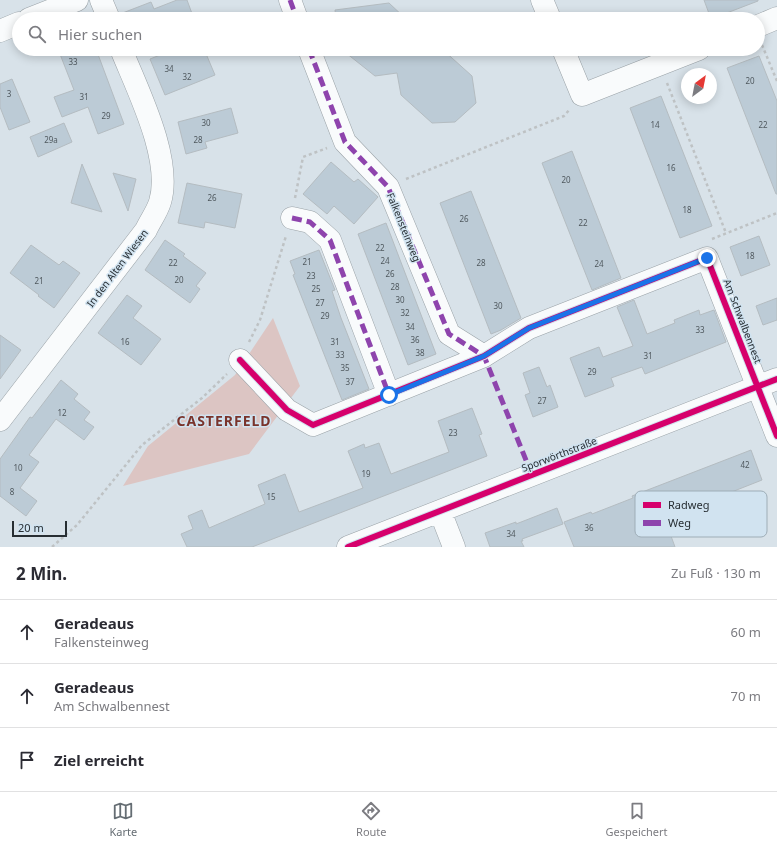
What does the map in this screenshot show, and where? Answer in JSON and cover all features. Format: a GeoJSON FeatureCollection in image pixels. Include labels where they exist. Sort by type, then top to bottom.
{"type":"FeatureCollection","features":[{"type":"Feature","properties":{"kind":"street"},"geometry":{"type":"LineString","coordinates":[[47,12],[76,0]]}},
{"type":"Feature","properties":{"kind":"street"},"geometry":{"type":"LineString","coordinates":[[101,0],[106,12]]}},
{"type":"Feature","properties":{"kind":"street"},"geometry":{"type":"LineString","coordinates":[[290,0],[294,12]]}},
{"type":"Feature","properties":{"kind":"street"},"geometry":{"type":"LineString","coordinates":[[542,0],[547,12]]}},
{"type":"Feature","properties":{"kind":"street"},"geometry":{"type":"LineString","coordinates":[[765,28],[777,18]]}},
{"type":"Feature","properties":{"kind":"street"},"geometry":{"type":"LineString","coordinates":[[0,31],[12,26]]}},
{"type":"Feature","properties":{"kind":"street","name":"In den Alten Wiesen"},"geometry":{"type":"LineString","coordinates":[[0,420],[146,230],[160,202],[163,179],[161,159],[153,130],[124,56]]}},
{"type":"Feature","properties":{"kind":"street","name":"Falkensteinweg"},"geometry":{"type":"LineString","coordinates":[[312,56],[345,142],[388,187],[448,334],[484,356]]}},
{"type":"Feature","properties":{"kind":"street"},"geometry":{"type":"LineString","coordinates":[[566,56],[582,95],[681,56]]}},
{"type":"Feature","properties":{"kind":"street"},"geometry":{"type":"LineString","coordinates":[[292,218],[310,222],[330,240],[389,395]]}},
{"type":"Feature","properties":{"kind":"street"},"geometry":{"type":"LineString","coordinates":[[240,360],[287,410],[313,426],[484,356],[529,328],[707,258]]}},
{"type":"Feature","properties":{"kind":"street","name":"Am Schwalbennest"},"geometry":{"type":"LineString","coordinates":[[707,258],[767,383],[777,436]]}},
{"type":"Feature","properties":{"kind":"street","name":"Sporwörthstraße"},"geometry":{"type":"LineString","coordinates":[[348,547],[767,383]]}},
{"type":"Feature","properties":{"kind":"street"},"geometry":{"type":"LineString","coordinates":[[440,511],[454,547]]}},
{"type":"Feature","properties":{"kind":"path"},"geometry":{"type":"LineString","coordinates":[[765,49],[777,81]]}},
{"type":"Feature","properties":{"kind":"path"},"geometry":{"type":"LineString","coordinates":[[660,64],[726,233]]}},
{"type":"Feature","properties":{"kind":"path"},"geometry":{"type":"LineString","coordinates":[[388,187],[564,116],[582,95]]}},
{"type":"Feature","properties":{"kind":"path"},"geometry":{"type":"LineString","coordinates":[[52,547],[77,525],[142,445],[202,398],[240,360],[260,320],[292,218],[303,157],[345,142]]}},
{"type":"Feature","properties":{"kind":"path"},"geometry":{"type":"LineString","coordinates":[[707,258],[710,240],[777,213]]}},
{"type":"Feature","properties":{"kind":"shaded area"},"geometry":{"type":"Polygon","coordinates":[[[273,318],[300,386],[249,454],[123,486],[148,446],[235,375],[273,318]]]}},
{"type":"Feature","properties":{"kind":"building"},"geometry":{"type":"Polygon","coordinates":[[[177,0],[187,0],[191,12],[125,12],[151,2],[154,9],[177,0]]]}},
{"type":"Feature","properties":{"kind":"building"},"geometry":{"type":"Polygon","coordinates":[[[704,0],[758,0],[729,12],[708,12],[704,0]]]}},
{"type":"Feature","properties":{"kind":"building"},"geometry":{"type":"Polygon","coordinates":[[[389,3],[399,12],[335,12],[335,10],[389,3]]]}},
{"type":"Feature","properties":{"kind":"building"},"geometry":{"type":"Polygon","coordinates":[[[61,56],[99,56],[124,124],[98,134],[88,107],[62,117],[54,97],[74,90],[61,56]]]}},
{"type":"Feature","properties":{"kind":"building"},"geometry":{"type":"Polygon","coordinates":[[[158,56],[207,56],[215,75],[165,95],[150,59],[158,56]]]}},
{"type":"Feature","properties":{"kind":"building"},"geometry":{"type":"Polygon","coordinates":[[[350,56],[450,56],[472,76],[476,103],[455,122],[432,123],[401,95],[397,73],[375,76],[350,56]]]}},
{"type":"Feature","properties":{"kind":"building"},"geometry":{"type":"Polygon","coordinates":[[[759,56],[777,101],[777,194],[727,68],[759,56]]]}},
{"type":"Feature","properties":{"kind":"building"},"geometry":{"type":"Polygon","coordinates":[[[12,79],[30,122],[9,130],[0,107],[0,84],[12,79]]]}},
{"type":"Feature","properties":{"kind":"building"},"geometry":{"type":"Polygon","coordinates":[[[661,96],[712,226],[680,238],[630,108],[661,96]]]}},
{"type":"Feature","properties":{"kind":"building"},"geometry":{"type":"Polygon","coordinates":[[[231,108],[238,133],[205,142],[207,148],[186,154],[178,122],[231,108]]]}},
{"type":"Feature","properties":{"kind":"building"},"geometry":{"type":"Polygon","coordinates":[[[64,123],[72,142],[38,157],[30,137],[64,123]]]}},
{"type":"Feature","properties":{"kind":"building"},"geometry":{"type":"Polygon","coordinates":[[[572,151],[621,278],[592,290],[542,163],[572,151]]]}},
{"type":"Feature","properties":{"kind":"building"},"geometry":{"type":"Polygon","coordinates":[[[331,162],[354,182],[358,179],[378,197],[354,224],[334,206],[327,214],[303,194],[331,162]]]}},
{"type":"Feature","properties":{"kind":"building"},"geometry":{"type":"Polygon","coordinates":[[[82,164],[102,212],[71,203],[82,164]]]}},
{"type":"Feature","properties":{"kind":"building"},"geometry":{"type":"Polygon","coordinates":[[[113,173],[136,179],[128,211],[113,173]]]}},
{"type":"Feature","properties":{"kind":"building"},"geometry":{"type":"Polygon","coordinates":[[[187,183],[242,194],[235,228],[205,222],[204,228],[178,223],[187,183]]]}},
{"type":"Feature","properties":{"kind":"building"},"geometry":{"type":"Polygon","coordinates":[[[471,191],[521,318],[491,334],[440,203],[471,191]]]}},
{"type":"Feature","properties":{"kind":"building"},"geometry":{"type":"Polygon","coordinates":[[[386,223],[436,354],[408,365],[358,234],[386,223]]]}},
{"type":"Feature","properties":{"kind":"building"},"geometry":{"type":"Polygon","coordinates":[[[759,236],[770,265],[741,276],[730,247],[759,236]]]}},
{"type":"Feature","properties":{"kind":"building"},"geometry":{"type":"Polygon","coordinates":[[[165,240],[185,254],[183,256],[206,273],[196,286],[200,289],[190,303],[145,270],[165,240]]]}},
{"type":"Feature","properties":{"kind":"building"},"geometry":{"type":"Polygon","coordinates":[[[31,245],[59,265],[63,261],[80,273],[54,308],[10,273],[31,245]]]}},
{"type":"Feature","properties":{"kind":"building"},"geometry":{"type":"Polygon","coordinates":[[[319,250],[335,290],[332,291],[341,318],[369,389],[342,400],[293,275],[295,274],[290,261],[319,250]]]}},
{"type":"Feature","properties":{"kind":"building"},"geometry":{"type":"Polygon","coordinates":[[[127,295],[142,306],[133,318],[161,339],[141,365],[98,333],[127,295]]]}},
{"type":"Feature","properties":{"kind":"building"},"geometry":{"type":"Polygon","coordinates":[[[777,298],[777,320],[763,325],[756,306],[777,298]]]}},
{"type":"Feature","properties":{"kind":"building"},"geometry":{"type":"Polygon","coordinates":[[[634,300],[647,334],[675,323],[674,320],[699,310],[700,315],[714,310],[726,342],[645,374],[642,367],[611,378],[614,386],[585,397],[570,358],[599,347],[603,357],[633,346],[617,307],[634,300]]]}},
{"type":"Feature","properties":{"kind":"building"},"geometry":{"type":"Polygon","coordinates":[[[0,335],[21,350],[0,379],[0,335]]]}},
{"type":"Feature","properties":{"kind":"building"},"geometry":{"type":"Polygon","coordinates":[[[539,367],[547,387],[550,385],[558,407],[533,417],[525,395],[530,393],[523,373],[539,367]]]}},
{"type":"Feature","properties":{"kind":"building"},"geometry":{"type":"Polygon","coordinates":[[[61,380],[78,394],[74,399],[90,412],[84,420],[94,427],[84,440],[56,419],[29,455],[39,462],[20,488],[37,501],[26,516],[0,496],[0,459],[30,417],[32,418],[61,380]]]}},
{"type":"Feature","properties":{"kind":"building"},"geometry":{"type":"Polygon","coordinates":[[[472,408],[482,434],[479,435],[487,456],[252,547],[187,547],[181,534],[193,529],[188,516],[202,510],[209,528],[265,504],[258,485],[285,474],[299,512],[363,488],[348,451],[364,444],[365,448],[379,443],[391,474],[449,452],[438,421],[472,408]]]}},
{"type":"Feature","properties":{"kind":"building"},"geometry":{"type":"Polygon","coordinates":[[[751,450],[762,480],[734,491],[645,491],[751,450]]]}},
{"type":"Feature","properties":{"kind":"building"},"geometry":{"type":"Polygon","coordinates":[[[635,495],[635,537],[671,537],[675,547],[574,547],[564,522],[591,512],[592,514],[633,498],[632,496],[635,495]]]}},
{"type":"Feature","properties":{"kind":"building"},"geometry":{"type":"Polygon","coordinates":[[[557,508],[563,524],[522,539],[523,541],[521,541],[524,547],[490,547],[485,533],[516,522],[516,524],[557,508]]]}},
{"type":"Feature","properties":{"kind":"marked path"},"geometry":{"type":"LineString","coordinates":[[290,0],[294,12]]}},
{"type":"Feature","properties":{"kind":"marked path"},"geometry":{"type":"LineString","coordinates":[[312,56],[345,142],[388,187],[449,334],[484,356],[532,475]]}},
{"type":"Feature","properties":{"kind":"marked path"},"geometry":{"type":"LineString","coordinates":[[292,218],[310,222],[330,240],[389,395]]}},
{"type":"Feature","properties":{"kind":"cycle path"},"geometry":{"type":"LineString","coordinates":[[240,360],[287,410],[313,425],[484,356],[529,328],[707,258],[777,436]]}},
{"type":"Feature","properties":{"kind":"cycle path"},"geometry":{"type":"LineString","coordinates":[[348,547],[777,379]]}},
{"type":"Feature","properties":{"kind":"district","name":"CASTERFELD"},"geometry":{"type":"Point","coordinates":[224,421]}},
{"type":"Feature","properties":{"kind":"route"},"geometry":{"type":"LineString","coordinates":[[389,395],[484,356],[529,328],[707,258]]}}]}
